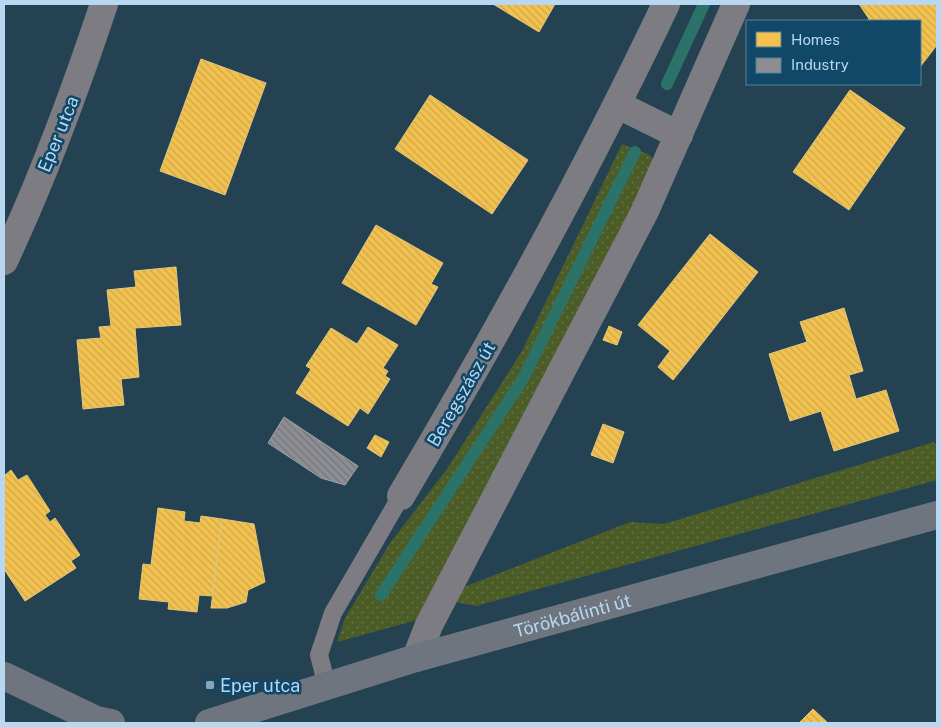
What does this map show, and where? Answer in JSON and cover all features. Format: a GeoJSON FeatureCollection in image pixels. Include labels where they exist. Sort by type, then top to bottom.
{"type":"FeatureCollection","features":[{"type":"Feature","properties":{"kind":"street","name":"Eper utca"},"geometry":{"type":"LineString","coordinates":[[4,261],[23,220],[76,86],[104,4]]}},
{"type":"Feature","properties":{"kind":"street","name":"Beregszász út"},"geometry":{"type":"LineString","coordinates":[[401,496],[468,384],[618,105],[666,4]]}},
{"type":"Feature","properties":{"kind":"street"},"geometry":{"type":"LineString","coordinates":[[416,658],[429,625],[645,211],[736,4]]}},
{"type":"Feature","properties":{"kind":"street"},"geometry":{"type":"LineString","coordinates":[[618,105],[680,135]]}},
{"type":"Feature","properties":{"kind":"street","name":"Törökbálinti út"},"geometry":{"type":"LineString","coordinates":[[209,723],[416,658],[937,515]]}},
{"type":"Feature","properties":{"kind":"street"},"geometry":{"type":"LineString","coordinates":[[4,676],[96,720],[111,723]]}},
{"type":"Feature","properties":{"kind":"lane","name":"Beregszász út"},"geometry":{"type":"LineString","coordinates":[[327,686],[319,655],[333,613],[401,496]]}},
{"type":"Feature","properties":{"kind":"green space"},"geometry":{"type":"Polygon","coordinates":[[[622,144],[650,155],[655,163],[417,620],[337,642],[345,618],[390,543],[447,469],[522,351],[622,144]]]}},
{"type":"Feature","properties":{"kind":"green space"},"geometry":{"type":"Polygon","coordinates":[[[934,442],[937,445],[937,480],[476,606],[455,602],[459,589],[630,522],[664,524],[934,442]]]}},
{"type":"Feature","properties":{"kind":"building: Homes"},"geometry":{"type":"Polygon","coordinates":[[[493,4],[555,4],[539,32],[493,4]]]}},
{"type":"Feature","properties":{"kind":"building: Homes"},"geometry":{"type":"Polygon","coordinates":[[[859,4],[937,4],[937,45],[921,66],[921,20],[869,19],[859,4]]]}},
{"type":"Feature","properties":{"kind":"building: Homes"},"geometry":{"type":"Polygon","coordinates":[[[201,59],[266,83],[225,195],[160,171],[201,59]]]}},
{"type":"Feature","properties":{"kind":"building: Homes"},"geometry":{"type":"Polygon","coordinates":[[[850,90],[905,128],[849,210],[793,172],[850,90]]]}},
{"type":"Feature","properties":{"kind":"building: Homes"},"geometry":{"type":"Polygon","coordinates":[[[430,95],[528,160],[492,214],[395,149],[430,95]]]}},
{"type":"Feature","properties":{"kind":"building: Homes"},"geometry":{"type":"Polygon","coordinates":[[[376,225],[443,263],[431,284],[438,287],[416,325],[342,283],[376,225]]]}},
{"type":"Feature","properties":{"kind":"building: Homes"},"geometry":{"type":"Polygon","coordinates":[[[710,234],[758,272],[686,364],[638,325],[710,234]]]}},
{"type":"Feature","properties":{"kind":"building: Homes"},"geometry":{"type":"Polygon","coordinates":[[[176,267],[181,325],[135,328],[139,377],[121,379],[124,405],[83,409],[77,340],[101,338],[99,327],[111,326],[107,290],[136,287],[134,271],[176,267]]]}},
{"type":"Feature","properties":{"kind":"building: Homes"},"geometry":{"type":"Polygon","coordinates":[[[844,308],[863,371],[849,375],[856,399],[886,390],[899,431],[834,451],[821,411],[790,421],[769,354],[807,342],[800,322],[844,308]]]}},
{"type":"Feature","properties":{"kind":"building: Homes"},"geometry":{"type":"Polygon","coordinates":[[[609,326],[622,332],[617,345],[603,340],[609,326]]]}},
{"type":"Feature","properties":{"kind":"building: Homes"},"geometry":{"type":"Polygon","coordinates":[[[368,327],[398,345],[383,368],[388,371],[385,376],[390,379],[368,414],[360,408],[348,426],[296,393],[311,369],[306,366],[331,328],[357,344],[368,327]]]}},
{"type":"Feature","properties":{"kind":"building: Homes"},"geometry":{"type":"Polygon","coordinates":[[[670,351],[686,364],[673,380],[658,367],[670,351]]]}},
{"type":"Feature","properties":{"kind":"building: Homes"},"geometry":{"type":"Polygon","coordinates":[[[603,424],[624,432],[613,463],[591,455],[603,424]]]}},
{"type":"Feature","properties":{"kind":"building: Homes"},"geometry":{"type":"Polygon","coordinates":[[[375,435],[389,442],[381,457],[367,448],[375,435]]]}},
{"type":"Feature","properties":{"kind":"building: Homes"},"geometry":{"type":"Polygon","coordinates":[[[11,470],[18,480],[27,475],[50,511],[45,515],[50,522],[55,518],[80,555],[71,561],[76,568],[25,601],[4,569],[4,476],[11,470]]]}},
{"type":"Feature","properties":{"kind":"building: Homes"},"geometry":{"type":"Polygon","coordinates":[[[158,508],[185,512],[184,521],[200,523],[201,516],[222,519],[212,596],[199,595],[197,612],[168,609],[169,602],[139,599],[143,564],[151,565],[158,508]]]}},
{"type":"Feature","properties":{"kind":"building: Homes"},"geometry":{"type":"Polygon","coordinates":[[[222,519],[254,524],[265,582],[248,590],[246,602],[227,608],[211,608],[222,519]]]}},
{"type":"Feature","properties":{"kind":"building: Homes"},"geometry":{"type":"Polygon","coordinates":[[[813,709],[828,723],[799,723],[813,709]]]}},
{"type":"Feature","properties":{"kind":"building: Industry"},"geometry":{"type":"Polygon","coordinates":[[[284,417],[358,466],[345,485],[321,478],[268,443],[284,417]]]}},
{"type":"Feature","properties":{"kind":"waterway"},"geometry":{"type":"LineString","coordinates":[[667,84],[704,4]]}},
{"type":"Feature","properties":{"kind":"waterway"},"geometry":{"type":"LineString","coordinates":[[381,595],[523,379],[635,152]]}},
{"type":"Feature","properties":{"kind":"place","name":"Eper utca"},"geometry":{"type":"Point","coordinates":[210,685]}}]}
